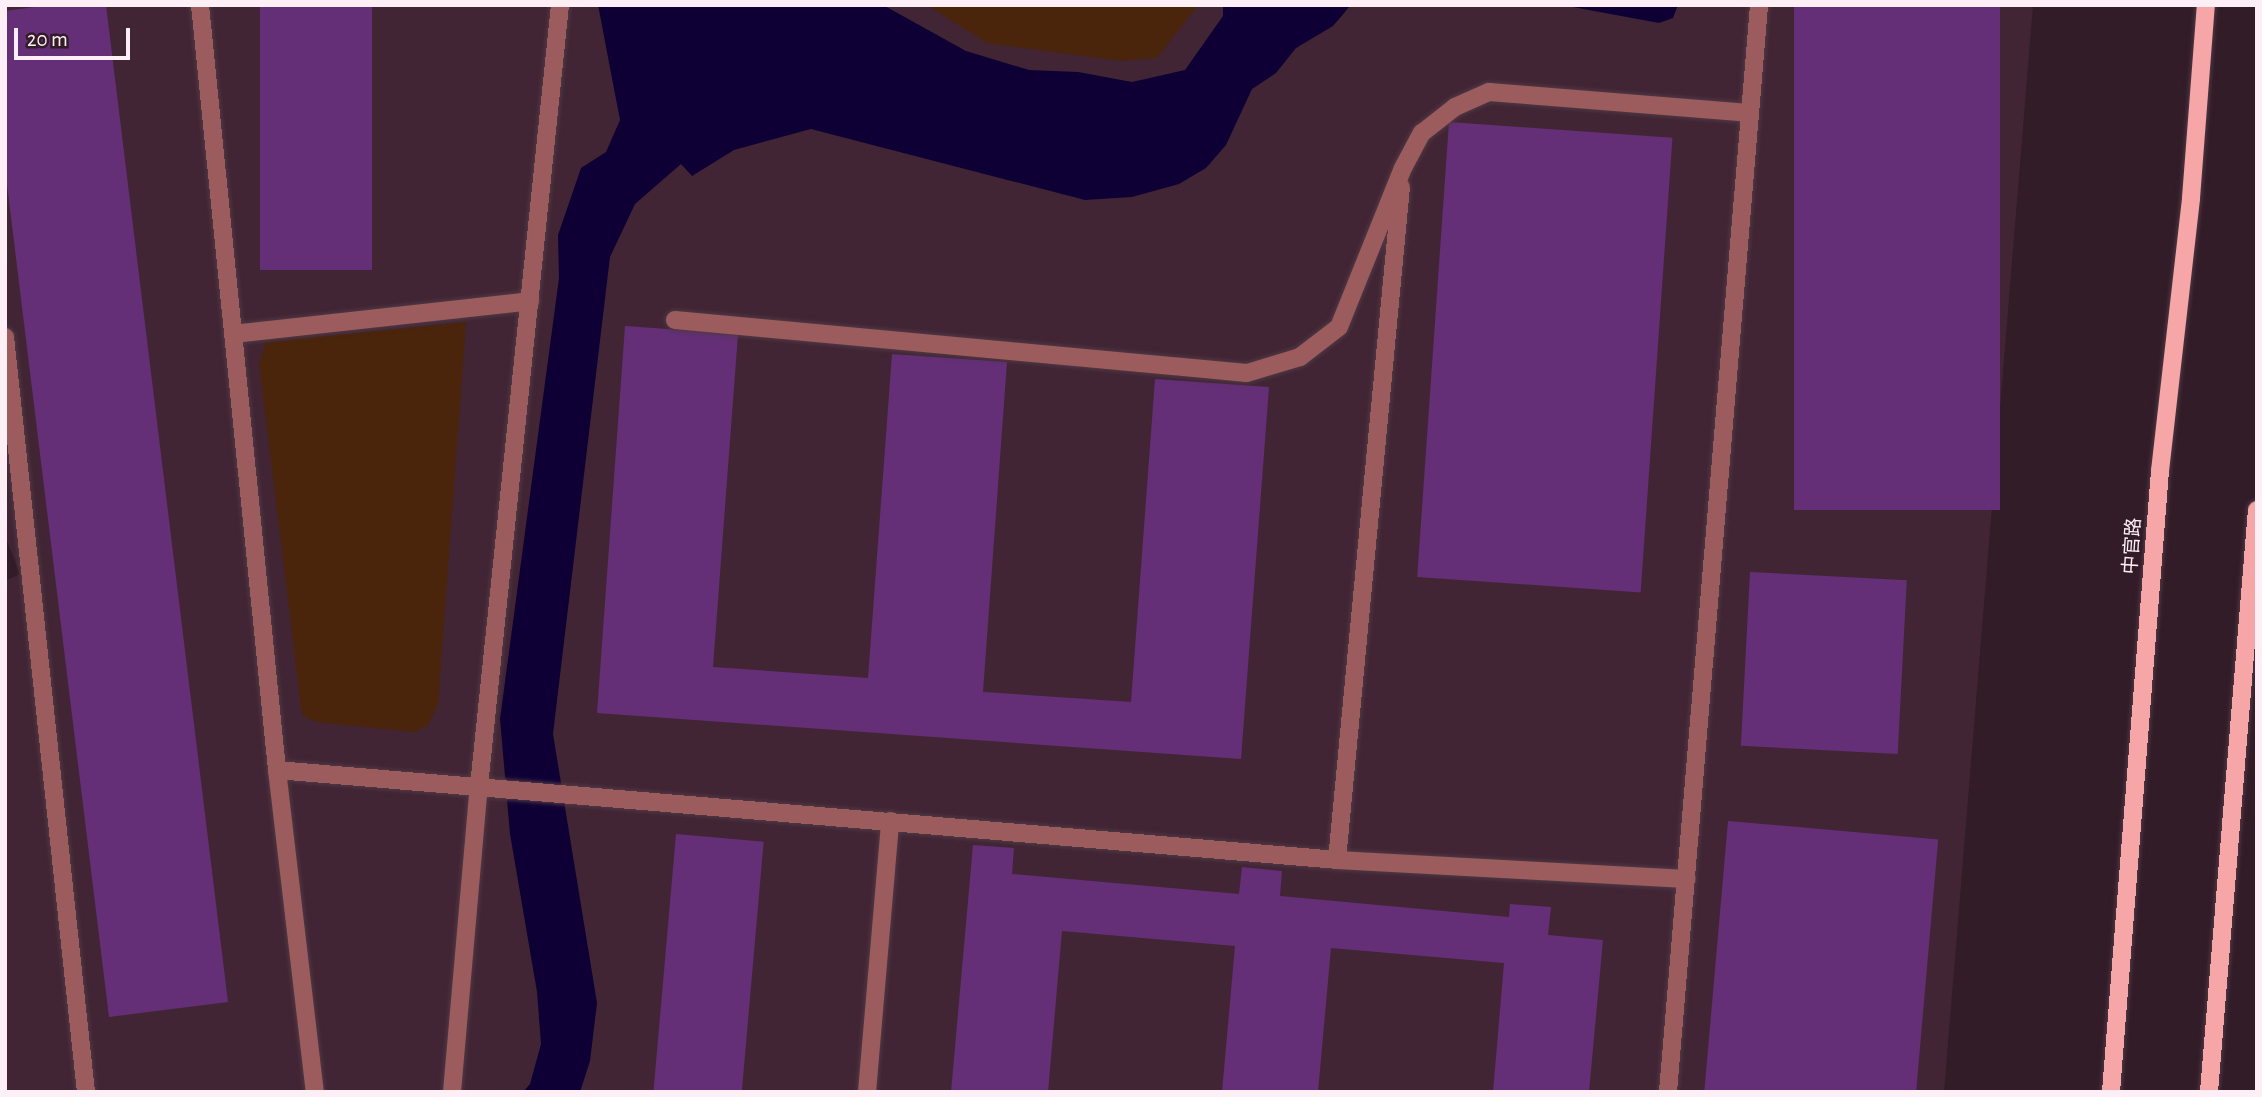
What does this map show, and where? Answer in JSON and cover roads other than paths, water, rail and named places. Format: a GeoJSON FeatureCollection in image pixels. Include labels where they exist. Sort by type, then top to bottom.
{"type":"FeatureCollection","features":[{"type":"Feature","properties":{"kind":"main road","name":"中官路"},"geometry":{"type":"LineString","coordinates":[[2111,1092],[2160,471],[2191,198],[2206,5]]}},
{"type":"Feature","properties":{"kind":"main road"},"geometry":{"type":"LineString","coordinates":[[2209,1092],[2257,510]]}},
{"type":"Feature","properties":{"kind":"lane"},"geometry":{"type":"LineString","coordinates":[[200,5],[276,770],[315,1092]]}},
{"type":"Feature","properties":{"kind":"lane"},"geometry":{"type":"LineString","coordinates":[[452,1092],[479,786],[560,5]]}},
{"type":"Feature","properties":{"kind":"lane"},"geometry":{"type":"LineString","coordinates":[[1668,1092],[1759,5]]}},
{"type":"Feature","properties":{"kind":"lane"},"geometry":{"type":"LineString","coordinates":[[676,320],[1247,373],[1300,357],[1339,327],[1403,168],[1422,133],[1455,107],[1489,92],[1749,113]]}},
{"type":"Feature","properties":{"kind":"lane"},"geometry":{"type":"LineString","coordinates":[[1337,860],[1403,168]]}},
{"type":"Feature","properties":{"kind":"lane"},"geometry":{"type":"LineString","coordinates":[[233,334],[530,301]]}},
{"type":"Feature","properties":{"kind":"lane"},"geometry":{"type":"LineString","coordinates":[[5,337],[86,1092]]}},
{"type":"Feature","properties":{"kind":"lane"},"geometry":{"type":"LineString","coordinates":[[276,770],[1337,860],[1686,879]]}},
{"type":"Feature","properties":{"kind":"lane"},"geometry":{"type":"LineString","coordinates":[[867,1092],[890,821]]}}]}
